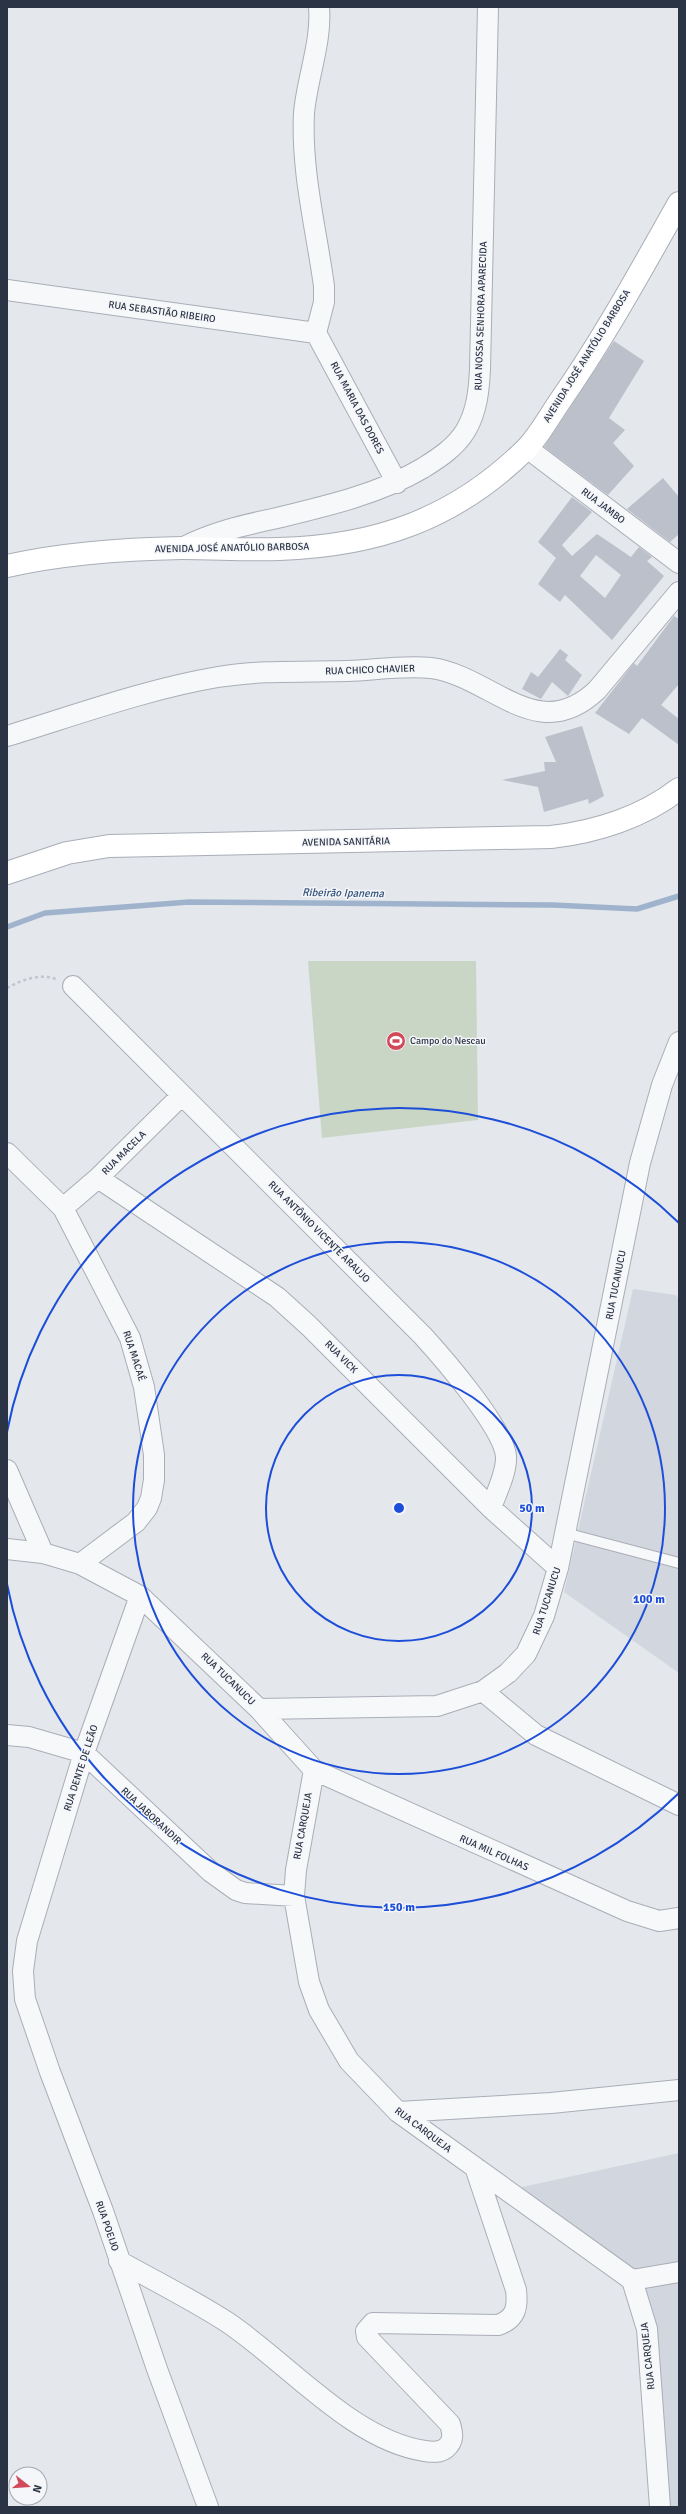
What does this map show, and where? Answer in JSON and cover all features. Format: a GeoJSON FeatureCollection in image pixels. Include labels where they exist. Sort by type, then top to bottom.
{"type":"FeatureCollection","features":[{"type":"Feature","properties":{"kind":"street"},"geometry":{"type":"LineString","coordinates":[[316,333],[324,302],[324,286],[308,184],[304,135],[304,112],[317,38],[318,7]]}},
{"type":"Feature","properties":{"kind":"street","name":"RUA NOSSA SENHORA APARECIDA"},"geometry":{"type":"LineString","coordinates":[[182,548],[202,538],[227,530],[321,507],[397,483],[433,461],[458,441],[466,430],[477,403],[480,369],[488,7]]}},
{"type":"Feature","properties":{"kind":"street","name":"AVENIDA JOSÉ ANATÓLIO BARBOSA"},"geometry":{"type":"LineString","coordinates":[[7,566],[94,552],[182,548],[308,548],[374,539],[400,530],[445,510],[478,489],[527,448],[572,384],[609,324],[679,203]]}},
{"type":"Feature","properties":{"kind":"street","name":"RUA SEBASTIÃO RIBEIRO"},"geometry":{"type":"LineString","coordinates":[[7,290],[316,333]]}},
{"type":"Feature","properties":{"kind":"street","name":"RUA MARIA DAS DORES"},"geometry":{"type":"LineString","coordinates":[[316,333],[397,483]]}},
{"type":"Feature","properties":{"kind":"street","name":"RUA JAMBO"},"geometry":{"type":"LineString","coordinates":[[527,448],[679,563]]}},
{"type":"Feature","properties":{"kind":"street","name":"RUA CHICO CHAVIER"},"geometry":{"type":"LineString","coordinates":[[7,736],[187,683],[246,674],[430,668],[460,676],[525,710],[542,712],[562,710],[582,704],[597,690],[679,592]]}},
{"type":"Feature","properties":{"kind":"street","name":"AVENIDA SANITÁRIA"},"geometry":{"type":"LineString","coordinates":[[7,873],[67,853],[109,846],[511,840],[562,836],[617,822],[650,808],[679,789]]}},
{"type":"Feature","properties":{"kind":"street","name":"RUA ANTÔNIO VICENTE ARAUJO"},"geometry":{"type":"LineString","coordinates":[[73,986],[423,1336],[474,1397],[501,1441],[506,1455],[502,1474],[491,1508]]}},
{"type":"Feature","properties":{"kind":"street","name":"RUA TUCANUCU"},"geometry":{"type":"LineString","coordinates":[[7,1549],[43,1552],[80,1564],[140,1596],[259,1709],[438,1706],[483,1691],[508,1673],[526,1654],[544,1616],[558,1568],[640,1163],[662,1085],[679,1042]]}},
{"type":"Feature","properties":{"kind":"street","name":"RUA MACELA"},"geometry":{"type":"LineString","coordinates":[[63,1208],[98,1178],[182,1095]]}},
{"type":"Feature","properties":{"kind":"street","name":"RUA MACAÉ"},"geometry":{"type":"LineString","coordinates":[[7,1154],[63,1208],[130,1338],[144,1387],[154,1455],[153,1489],[142,1515],[80,1564]]}},
{"type":"Feature","properties":{"kind":"street","name":"RUA VICK"},"geometry":{"type":"LineString","coordinates":[[98,1178],[277,1297],[309,1326],[491,1508],[558,1568]]}},
{"type":"Feature","properties":{"kind":"street"},"geometry":{"type":"LineString","coordinates":[[7,1470],[43,1552]]}},
{"type":"Feature","properties":{"kind":"street","name":"RUA DENTE DE LEÃO"},"geometry":{"type":"LineString","coordinates":[[28,1941],[84,1754],[140,1596]]}},
{"type":"Feature","properties":{"kind":"street"},"geometry":{"type":"LineString","coordinates":[[483,1691],[536,1735],[679,1805]]}},
{"type":"Feature","properties":{"kind":"street"},"geometry":{"type":"LineString","coordinates":[[259,1709],[314,1770]]}},
{"type":"Feature","properties":{"kind":"street","name":"RUA JABORANDIR"},"geometry":{"type":"LineString","coordinates":[[7,1735],[29,1737],[84,1754],[227,1885],[245,1893],[294,1896]]}},
{"type":"Feature","properties":{"kind":"street","name":"RUA CARQUEJA"},"geometry":{"type":"LineString","coordinates":[[314,1770],[296,1870],[294,1896],[309,1982],[319,2010],[349,2062],[398,2112],[632,2280],[647,2329],[660,2507]]}},
{"type":"Feature","properties":{"kind":"street","name":"RUA MIL FOLHAS"},"geometry":{"type":"LineString","coordinates":[[314,1770],[627,1911],[659,1921],[679,1918]]}},
{"type":"Feature","properties":{"kind":"street","name":"RUA POEIJO"},"geometry":{"type":"LineString","coordinates":[[28,1941],[23,1970],[25,1998],[208,2507]]}},
{"type":"Feature","properties":{"kind":"street"},"geometry":{"type":"LineString","coordinates":[[398,2112],[551,2103],[679,2090]]}},
{"type":"Feature","properties":{"kind":"street"},"geometry":{"type":"LineString","coordinates":[[119,2261],[227,2322],[348,2417],[397,2443],[417,2450],[435,2452],[444,2450],[451,2443],[453,2434],[450,2424],[367,2337],[366,2331],[373,2323],[498,2325],[513,2317],[516,2310],[516,2290],[475,2168]]}},
{"type":"Feature","properties":{"kind":"street"},"geometry":{"type":"LineString","coordinates":[[632,2280],[679,2272]]}},
{"type":"Feature","properties":{"kind":"lane"},"geometry":{"type":"LineString","coordinates":[[565,1533],[679,1563]]}},
{"type":"Feature","properties":{"kind":"path"},"geometry":{"type":"LineString","coordinates":[[7,988],[23,980],[36,977],[50,977],[73,986]]}},
{"type":"Feature","properties":{"kind":"shaded area"},"geometry":{"type":"Polygon","coordinates":[[[633,1289],[676,1295],[679,1300],[679,1673],[564,1592],[633,1289]]]}},
{"type":"Feature","properties":{"kind":"shaded area"},"geometry":{"type":"Polygon","coordinates":[[[679,2153],[679,2507],[654,2507],[639,2293],[503,2191],[679,2153]]]}},
{"type":"Feature","properties":{"kind":"green space","name":"Campo do Nescau"},"geometry":{"type":"Polygon","coordinates":[[[308,961],[476,961],[478,1120],[322,1138],[308,961]]]}},
{"type":"Feature","properties":{"kind":"building"},"geometry":{"type":"Polygon","coordinates":[[[614,341],[644,361],[609,418],[625,430],[613,443],[634,466],[608,495],[544,447],[614,341]]]}},
{"type":"Feature","properties":{"kind":"building"},"geometry":{"type":"Polygon","coordinates":[[[663,478],[679,497],[679,534],[670,542],[627,509],[663,478]]]}},
{"type":"Feature","properties":{"kind":"building"},"geometry":{"type":"Polygon","coordinates":[[[572,497],[592,512],[562,545],[572,556],[597,534],[631,557],[639,547],[652,557],[647,561],[664,576],[612,640],[565,595],[560,602],[538,584],[556,558],[538,542],[572,497]],[[596,555],[580,576],[605,598],[621,575],[596,555]]]}},
{"type":"Feature","properties":{"kind":"building"},"geometry":{"type":"Polygon","coordinates":[[[674,616],[679,619],[679,684],[661,705],[679,719],[679,745],[642,718],[629,734],[595,713],[634,663],[637,666],[674,616]]]}},
{"type":"Feature","properties":{"kind":"building"},"geometry":{"type":"Polygon","coordinates":[[[560,649],[568,655],[565,660],[582,675],[568,696],[552,682],[541,699],[522,689],[531,672],[538,677],[560,649]]]}},
{"type":"Feature","properties":{"kind":"building"},"geometry":{"type":"Polygon","coordinates":[[[582,726],[604,796],[589,804],[588,799],[544,812],[538,787],[502,780],[545,771],[544,762],[556,762],[545,737],[582,726]]]}},
{"type":"Feature","properties":{"kind":"waterway","name":"Ribeirão Ipanema"},"geometry":{"type":"LineString","coordinates":[[7,927],[45,913],[189,902],[553,905],[637,909],[679,896]]}},
{"type":"Feature","properties":{"kind":"place","name":"Campo do Nescau"},"geometry":{"type":"Point","coordinates":[396,1041]}}]}
